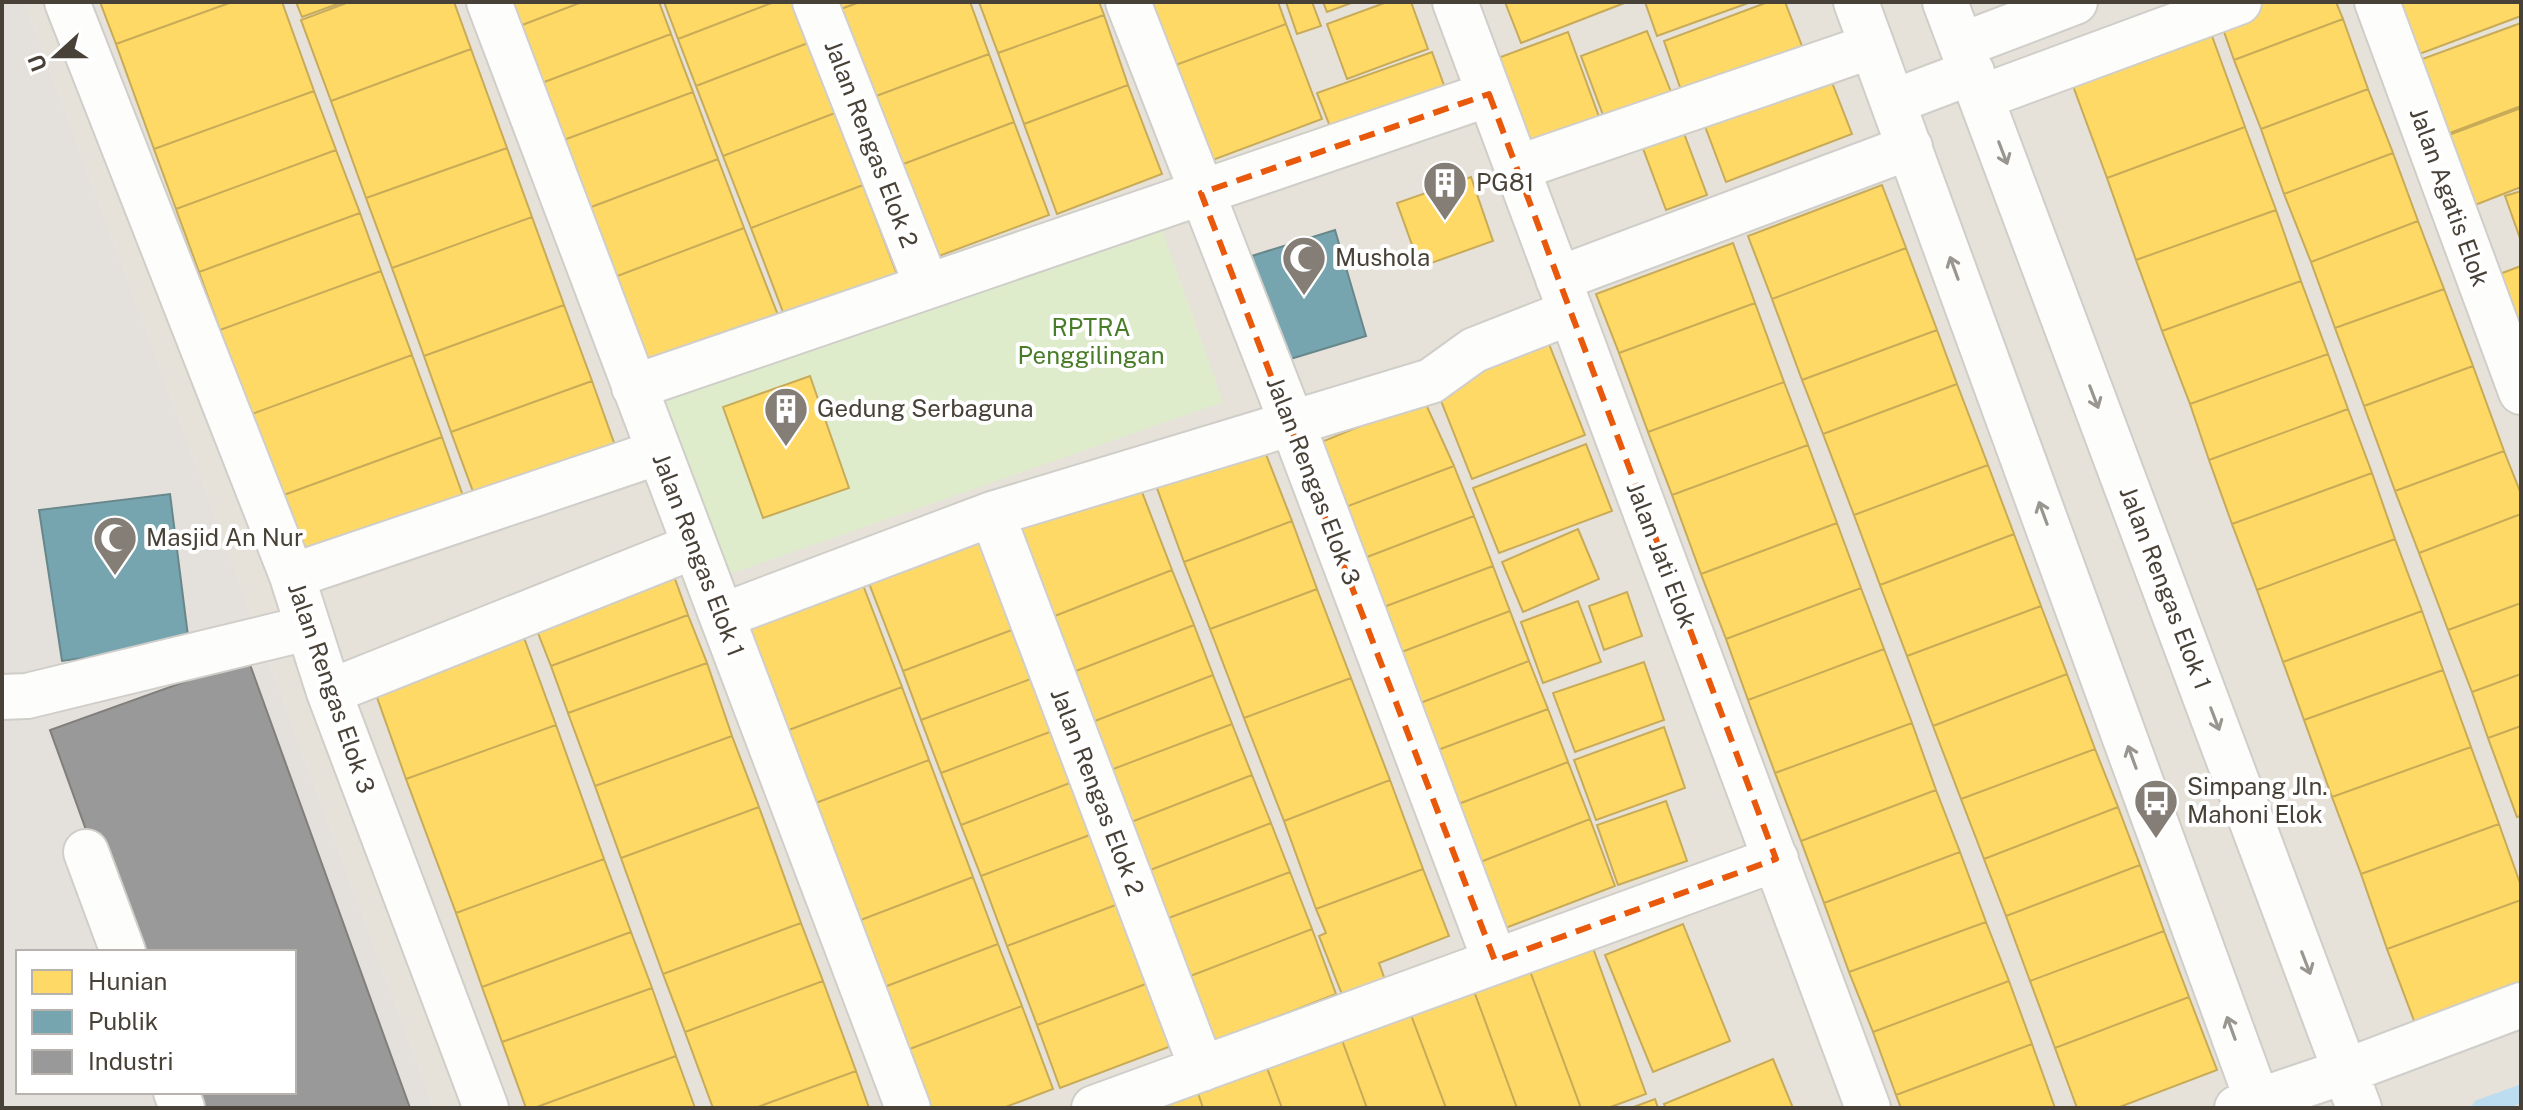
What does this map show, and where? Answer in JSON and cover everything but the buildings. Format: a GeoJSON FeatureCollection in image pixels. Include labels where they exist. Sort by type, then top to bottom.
{"type":"FeatureCollection","features":[{"type":"Feature","properties":{"kind":"street","name":"Jalan Rengas Elok 3"},"geometry":{"type":"LineString","coordinates":[[67,2],[292,576],[329,692],[486,1108]]}},
{"type":"Feature","properties":{"kind":"street","name":"Jalan Rengas Elok 1"},"geometry":{"type":"LineString","coordinates":[[489,2],[908,1108]]}},
{"type":"Feature","properties":{"kind":"street","name":"Jalan Rengas Elok 2"},"geometry":{"type":"LineString","coordinates":[[815,2],[927,286]]}},
{"type":"Feature","properties":{"kind":"street","name":"Jalan Rengas Elok 3"},"geometry":{"type":"LineString","coordinates":[[1128,2],[1292,423],[1495,961]]}},
{"type":"Feature","properties":{"kind":"street","name":"Jalan Jati Elok"},"geometry":{"type":"LineString","coordinates":[[1455,2],[1868,1108]]}},
{"type":"Feature","properties":{"kind":"street"},"geometry":{"type":"LineString","coordinates":[[1856,2],[2251,1106],[2354,1094],[2521,1005]]}},
{"type":"Feature","properties":{"kind":"street","name":"Jalan Rengas Elok 1"},"geometry":{"type":"LineString","coordinates":[[1945,2],[2354,1094]]}},
{"type":"Feature","properties":{"kind":"street"},"geometry":{"type":"LineString","coordinates":[[1972,71],[2075,2]]}},
{"type":"Feature","properties":{"kind":"street"},"geometry":{"type":"LineString","coordinates":[[1893,102],[1972,71],[2239,2]]}},
{"type":"Feature","properties":{"kind":"street","name":"Jalan Agatis Elok"},"geometry":{"type":"LineString","coordinates":[[2377,2],[2521,392]]}},
{"type":"Feature","properties":{"kind":"street"},"geometry":{"type":"LineString","coordinates":[[1517,168],[1872,46]]}},
{"type":"Feature","properties":{"kind":"street"},"geometry":{"type":"LineString","coordinates":[[634,387],[1489,94]]}},
{"type":"Feature","properties":{"kind":"street"},"geometry":{"type":"LineString","coordinates":[[722,616],[992,514],[1431,381],[1568,305],[1910,147]]}},
{"type":"Feature","properties":{"kind":"street"},"geometry":{"type":"LineString","coordinates":[[292,576],[659,452]]}},
{"type":"Feature","properties":{"kind":"street","name":"Jalan Rengas Elok 2"},"geometry":{"type":"LineString","coordinates":[[992,514],[1202,1069]]}},
{"type":"Feature","properties":{"kind":"street"},"geometry":{"type":"LineString","coordinates":[[329,692],[695,546]]}},
{"type":"Feature","properties":{"kind":"street"},"geometry":{"type":"LineString","coordinates":[[2,697],[27,696],[307,628]]}},
{"type":"Feature","properties":{"kind":"street"},"geometry":{"type":"LineString","coordinates":[[86,852],[122,950]]}},
{"type":"Feature","properties":{"kind":"street"},"geometry":{"type":"LineString","coordinates":[[1094,1108],[1776,859]]}},
{"type":"Feature","properties":{"kind":"highlighted area"},"geometry":{"type":"Polygon","coordinates":[[[1489,94],[1776,859],[1495,961],[1201,193],[1489,94]]]}},
{"type":"Feature","properties":{"kind":"shaded area"},"geometry":{"type":"Polygon","coordinates":[[[2,2],[25,2],[434,1108],[2,1108],[2,2]]]}},
{"type":"Feature","properties":{"kind":"shaded area"},"geometry":{"type":"Polygon","coordinates":[[[25,2],[2521,2],[2521,1108],[434,1108],[25,2]]]}},
{"type":"Feature","properties":{"kind":"green space","name":"RPTRA Penggilingan"},"geometry":{"type":"Polygon","coordinates":[[[1155,210],[1223,402],[721,577],[649,403],[1155,210]]]}},
{"type":"Feature","properties":{"kind":"waterway"},"geometry":{"type":"LineString","coordinates":[[2481,1108],[2521,1094]]}},
{"type":"Feature","properties":{"kind":"place","name":"PG81"},"geometry":{"type":"Point","coordinates":[1445,222]}},
{"type":"Feature","properties":{"kind":"place","name":"Mushola"},"geometry":{"type":"Point","coordinates":[1304,297]}},
{"type":"Feature","properties":{"kind":"place","name":"Gedung Serbaguna"},"geometry":{"type":"Point","coordinates":[786,448]}},
{"type":"Feature","properties":{"kind":"place","name":"Masjid An Nur"},"geometry":{"type":"Point","coordinates":[115,577]}},
{"type":"Feature","properties":{"kind":"place","name":"Simpang Jln. Mahoni Elok"},"geometry":{"type":"Point","coordinates":[2156,840]}}]}
